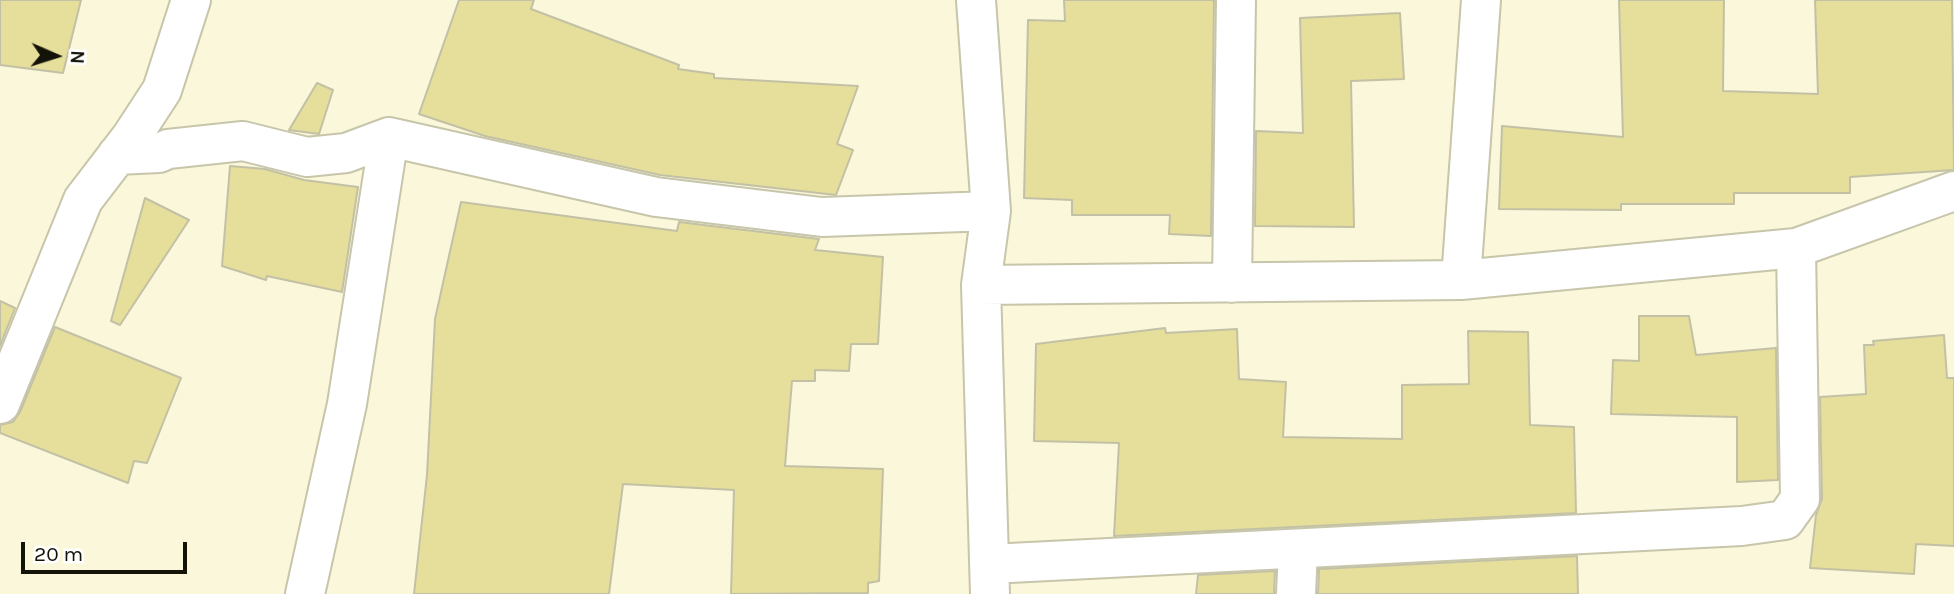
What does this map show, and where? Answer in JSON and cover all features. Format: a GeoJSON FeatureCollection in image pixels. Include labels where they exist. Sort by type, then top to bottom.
{"type":"FeatureCollection","features":[{"type":"Feature","properties":{"kind":"street"},"geometry":{"type":"LineString","coordinates":[[0,404],[83,200],[162,90],[191,0]]}},
{"type":"Feature","properties":{"kind":"street"},"geometry":{"type":"LineString","coordinates":[[976,0],[991,211],[981,285],[990,579],[1298,549],[1742,526],[1785,520],[1800,499],[1796,248]]}},
{"type":"Feature","properties":{"kind":"street"},"geometry":{"type":"LineString","coordinates":[[1232,283],[1236,0]]}},
{"type":"Feature","properties":{"kind":"street"},"geometry":{"type":"LineString","coordinates":[[1461,280],[1481,0]]}},
{"type":"Feature","properties":{"kind":"street"},"geometry":{"type":"LineString","coordinates":[[117,155],[159,153],[180,147],[243,141],[307,157],[346,153],[389,137],[656,197],[822,217],[991,211]]}},
{"type":"Feature","properties":{"kind":"street"},"geometry":{"type":"LineString","coordinates":[[305,594],[347,404],[389,137]]}},
{"type":"Feature","properties":{"kind":"street"},"geometry":{"type":"LineString","coordinates":[[981,285],[1461,280],[1796,248],[1954,191]]}},
{"type":"Feature","properties":{"kind":"street"},"geometry":{"type":"LineString","coordinates":[[1296,594],[1298,549]]}},
{"type":"Feature","properties":{"kind":"building"},"geometry":{"type":"Polygon","coordinates":[[[0,0],[81,0],[63,73],[0,65],[0,0]]]}},
{"type":"Feature","properties":{"kind":"building"},"geometry":{"type":"Polygon","coordinates":[[[459,0],[534,0],[531,9],[679,65],[678,69],[714,74],[714,78],[858,86],[837,144],[853,150],[836,195],[660,175],[485,136],[419,114],[459,0]]]}},
{"type":"Feature","properties":{"kind":"building"},"geometry":{"type":"Polygon","coordinates":[[[1064,0],[1214,0],[1211,236],[1169,234],[1170,215],[1072,215],[1072,200],[1024,198],[1028,20],[1065,21],[1064,0]]]}},
{"type":"Feature","properties":{"kind":"building"},"geometry":{"type":"Polygon","coordinates":[[[1619,0],[1724,0],[1723,91],[1818,94],[1815,0],[1952,0],[1954,170],[1850,177],[1850,193],[1734,193],[1734,204],[1621,204],[1621,210],[1499,209],[1502,126],[1623,137],[1619,0]]]}},
{"type":"Feature","properties":{"kind":"building"},"geometry":{"type":"Polygon","coordinates":[[[1400,13],[1404,79],[1351,81],[1354,227],[1255,226],[1256,131],[1303,133],[1300,18],[1400,13]]]}},
{"type":"Feature","properties":{"kind":"building"},"geometry":{"type":"Polygon","coordinates":[[[317,83],[333,90],[319,134],[289,130],[317,83]]]}},
{"type":"Feature","properties":{"kind":"building"},"geometry":{"type":"Polygon","coordinates":[[[230,166],[265,169],[304,180],[358,187],[342,292],[267,276],[266,280],[222,266],[230,166]]]}},
{"type":"Feature","properties":{"kind":"building"},"geometry":{"type":"Polygon","coordinates":[[[145,198],[189,220],[120,325],[111,321],[145,198]]]}},
{"type":"Feature","properties":{"kind":"building"},"geometry":{"type":"Polygon","coordinates":[[[461,202],[677,231],[679,222],[819,239],[815,250],[883,257],[878,344],[851,344],[849,371],[815,370],[815,381],[792,381],[785,466],[883,469],[879,581],[868,583],[868,593],[731,594],[734,490],[623,484],[609,594],[414,594],[427,475],[435,319],[461,202]]]}},
{"type":"Feature","properties":{"kind":"building"},"geometry":{"type":"Polygon","coordinates":[[[0,301],[15,308],[0,346],[0,301]]]}},
{"type":"Feature","properties":{"kind":"building"},"geometry":{"type":"Polygon","coordinates":[[[1639,316],[1689,316],[1696,355],[1776,348],[1778,480],[1737,482],[1737,417],[1611,414],[1613,360],[1639,361],[1639,316]]]}},
{"type":"Feature","properties":{"kind":"building"},"geometry":{"type":"Polygon","coordinates":[[[55,327],[181,378],[147,463],[134,461],[128,483],[0,433],[0,425],[13,422],[20,412],[55,327]]]}},
{"type":"Feature","properties":{"kind":"building"},"geometry":{"type":"Polygon","coordinates":[[[1165,328],[1166,333],[1237,329],[1239,379],[1286,382],[1283,437],[1402,439],[1402,385],[1469,384],[1468,331],[1528,332],[1530,425],[1574,427],[1576,513],[1114,536],[1119,443],[1034,441],[1036,344],[1165,328]]]}},
{"type":"Feature","properties":{"kind":"building"},"geometry":{"type":"Polygon","coordinates":[[[1944,335],[1947,378],[1954,378],[1954,546],[1916,544],[1914,574],[1810,568],[1816,515],[1822,499],[1820,397],[1866,394],[1864,345],[1874,345],[1873,341],[1944,335]]]}},
{"type":"Feature","properties":{"kind":"building"},"geometry":{"type":"Polygon","coordinates":[[[1577,556],[1578,594],[1318,594],[1319,569],[1577,556]]]}},
{"type":"Feature","properties":{"kind":"building"},"geometry":{"type":"Polygon","coordinates":[[[1275,571],[1274,594],[1196,594],[1198,575],[1275,571]]]}}]}
